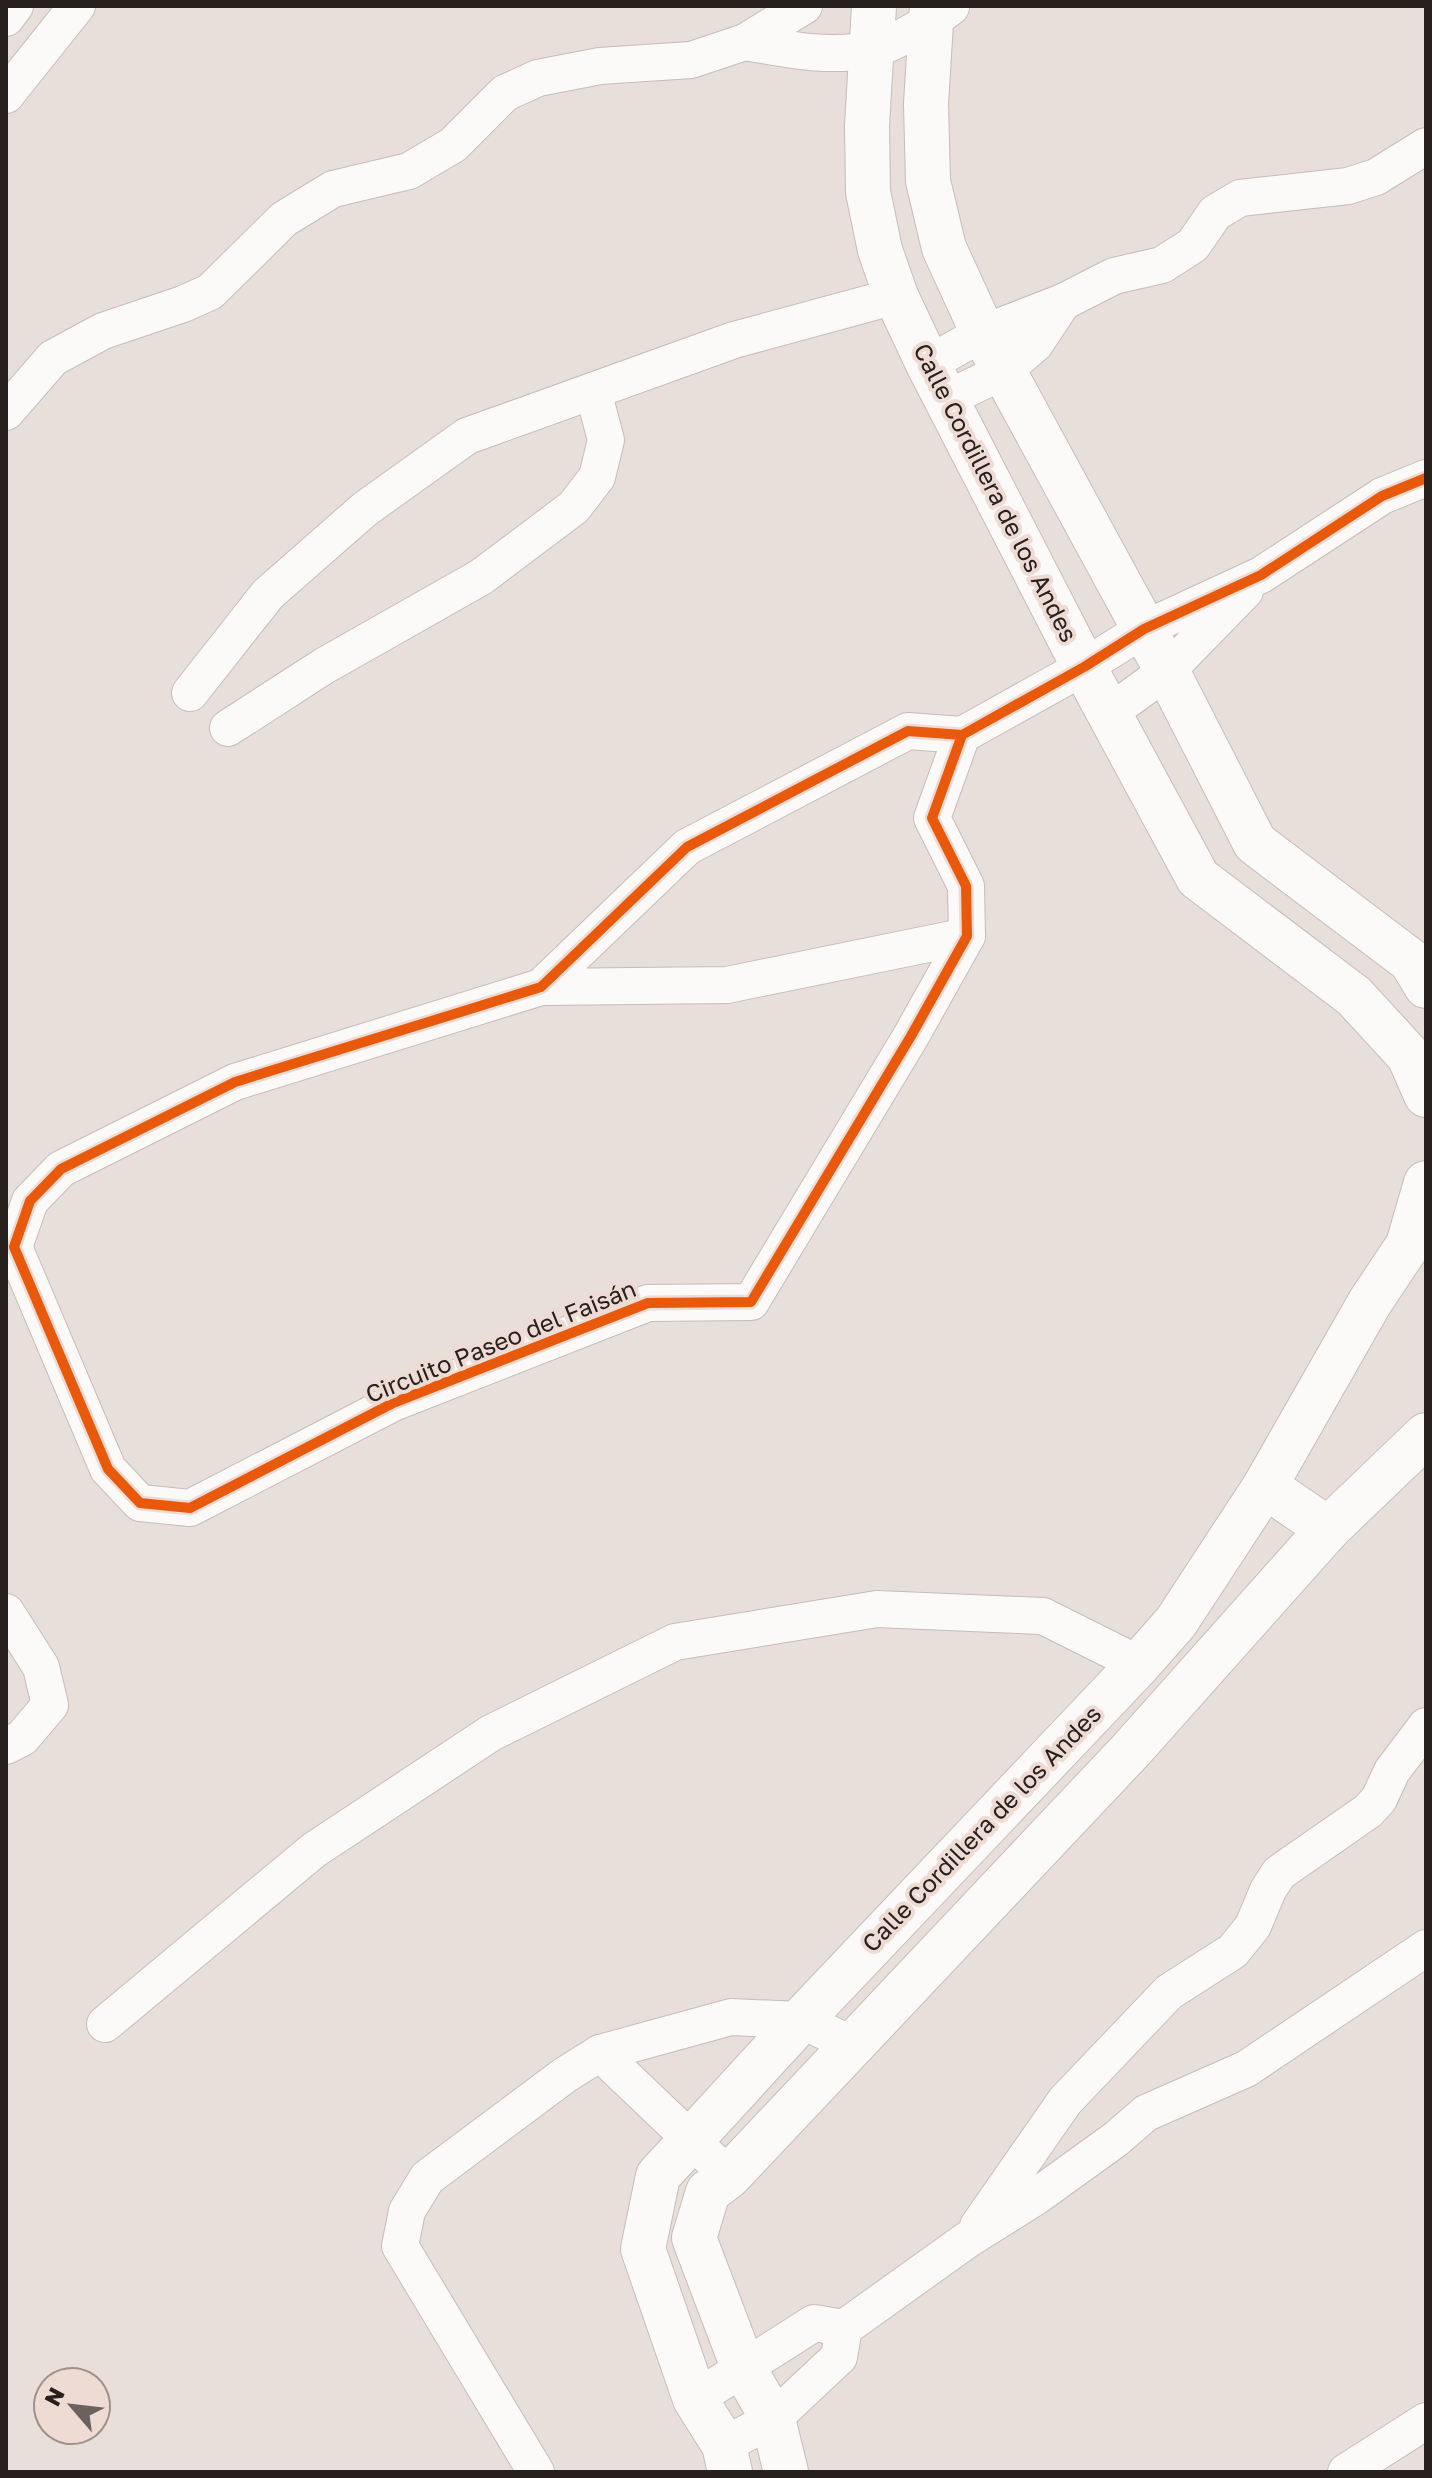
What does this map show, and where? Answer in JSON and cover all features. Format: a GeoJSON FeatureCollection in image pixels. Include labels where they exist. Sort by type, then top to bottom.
{"type":"FeatureCollection","features":[{"type":"Feature","properties":{"kind":"street"},"geometry":{"type":"LineString","coordinates":[[6,18],[15,6]]}},
{"type":"Feature","properties":{"kind":"street"},"geometry":{"type":"LineString","coordinates":[[7,92],[77,6]]}},
{"type":"Feature","properties":{"kind":"street"},"geometry":{"type":"LineString","coordinates":[[6,412],[53,358],[103,331],[210,292],[284,219],[333,189],[409,171],[453,145],[505,93],[538,78],[600,66],[691,60],[745,42],[804,6]]}},
{"type":"Feature","properties":{"kind":"street","name":"Calle Cordillera de los Andes"},"geometry":{"type":"LineString","coordinates":[[874,6],[867,126],[868,192],[880,250],[896,296],[937,382],[1084,667],[1198,878],[1354,996],[1409,1056],[1426,1095]]}},
{"type":"Feature","properties":{"kind":"street"},"geometry":{"type":"LineString","coordinates":[[745,42],[810,54],[871,50],[939,11]]}},
{"type":"Feature","properties":{"kind":"street"},"geometry":{"type":"LineString","coordinates":[[939,11],[926,104],[928,181],[944,248],[983,333],[1167,671],[1255,843],[1411,961],[1426,986]]}},
{"type":"Feature","properties":{"kind":"street"},"geometry":{"type":"LineString","coordinates":[[937,382],[983,333],[1063,302],[1114,276],[1162,265],[1193,245],[1215,213],[1240,198],[1348,186],[1376,177],[1426,146]]}},
{"type":"Feature","properties":{"kind":"street"},"geometry":{"type":"LineString","coordinates":[[190,693],[268,594],[365,509],[467,436],[734,340],[896,296]]}},
{"type":"Feature","properties":{"kind":"street"},"geometry":{"type":"LineString","coordinates":[[937,382],[1004,371],[1035,344],[1063,302]]}},
{"type":"Feature","properties":{"kind":"street"},"geometry":{"type":"LineString","coordinates":[[228,728],[324,666],[481,577],[574,507],[597,477],[606,440],[593,391]]}},
{"type":"Feature","properties":{"kind":"street"},"geometry":{"type":"LineString","coordinates":[[967,936],[966,886],[932,818],[962,735],[1084,667],[1144,629],[1261,575],[1382,496],[1426,478]]}},
{"type":"Feature","properties":{"kind":"street"},"geometry":{"type":"LineString","coordinates":[[1109,713],[1167,671],[1261,575]]}},
{"type":"Feature","properties":{"kind":"street","name":"Circuito Paseo del Faisán"},"geometry":{"type":"LineString","coordinates":[[541,987],[687,847],[908,731],[962,735]]}},
{"type":"Feature","properties":{"kind":"street","name":"Circuito Paseo del Faisán"},"geometry":{"type":"LineString","coordinates":[[967,936],[911,1036],[751,1302],[648,1303],[393,1403],[190,1508],[140,1503],[108,1469],[14,1247],[30,1201],[61,1169],[235,1082],[541,987],[727,985],[967,936]]}},
{"type":"Feature","properties":{"kind":"street","name":"Calle Cordillera de los Andes"},"geometry":{"type":"LineString","coordinates":[[727,2458],[695,2399],[643,2249],[658,2176],[1176,1622],[1265,1486],[1370,1302],[1417,1241],[1426,1183]]}},
{"type":"Feature","properties":{"kind":"street"},"geometry":{"type":"LineString","coordinates":[[786,2472],[773,2419],[743,2367],[694,2238],[708,2192],[729,2176],[1132,1749],[1328,1529],[1426,1435]]}},
{"type":"Feature","properties":{"kind":"street"},"geometry":{"type":"LineString","coordinates":[[1265,1486],[1328,1529]]}},
{"type":"Feature","properties":{"kind":"street"},"geometry":{"type":"LineString","coordinates":[[105,2024],[314,1850],[491,1733],[675,1642],[877,1609],[1043,1616],[1139,1664]]}},
{"type":"Feature","properties":{"kind":"street"},"geometry":{"type":"LineString","coordinates":[[6,1612],[41,1667],[50,1705],[22,1738],[6,1746]]}},
{"type":"Feature","properties":{"kind":"street"},"geometry":{"type":"LineString","coordinates":[[1093,1712],[1132,1749]]}},
{"type":"Feature","properties":{"kind":"street"},"geometry":{"type":"LineString","coordinates":[[967,2240],[1065,2101],[1169,1992],[1233,1951],[1253,1926],[1279,1873],[1368,1811],[1379,1799],[1392,1771],[1426,1726]]}},
{"type":"Feature","properties":{"kind":"street"},"geometry":{"type":"LineString","coordinates":[[727,2458],[839,2357],[844,2328],[967,2240],[1037,2196],[1116,2139],[1146,2113],[1246,2069],[1426,1948]]}},
{"type":"Feature","properties":{"kind":"street"},"geometry":{"type":"LineString","coordinates":[[536,2472],[400,2246],[407,2211],[427,2178],[565,2075],[600,2053],[731,2017],[801,2020],[853,2045]]}},
{"type":"Feature","properties":{"kind":"street"},"geometry":{"type":"LineString","coordinates":[[600,2053],[729,2176]]}},
{"type":"Feature","properties":{"kind":"street"},"geometry":{"type":"LineString","coordinates":[[695,2399],[814,2323],[844,2328]]}},
{"type":"Feature","properties":{"kind":"street"},"geometry":{"type":"LineString","coordinates":[[1346,2472],[1426,2421]]}},
{"type":"Feature","properties":{"kind":"cycle path"},"geometry":{"type":"LineString","coordinates":[[962,735],[932,818],[966,886],[967,936],[911,1036],[751,1302],[648,1303],[393,1403],[190,1508],[140,1503],[108,1469],[14,1247],[30,1201],[61,1169],[235,1082],[541,987],[687,847],[908,731],[962,735],[1084,667],[1144,629],[1261,575],[1382,496],[1426,478]]}}]}
